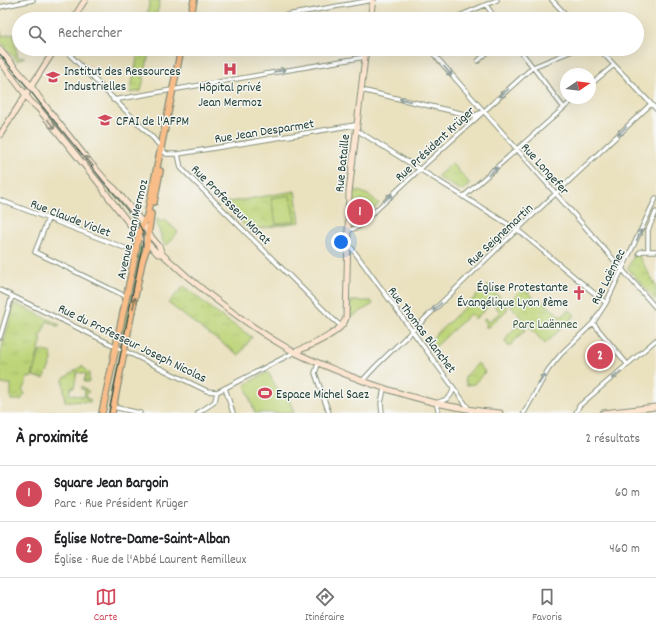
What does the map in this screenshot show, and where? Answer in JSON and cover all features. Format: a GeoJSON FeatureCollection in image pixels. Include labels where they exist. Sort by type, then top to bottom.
{"type":"FeatureCollection","features":[{"type":"Feature","properties":{"kind":"main road"},"geometry":{"type":"LineString","coordinates":[[190,12],[193,0]]}},
{"type":"Feature","properties":{"kind":"main road","name":"Avenue Jean Mermoz"},"geometry":{"type":"LineString","coordinates":[[113,410],[136,293],[148,243],[150,218],[162,150],[181,56]]}},
{"type":"Feature","properties":{"kind":"main road","name":"Avenue Jean Mermoz"},"geometry":{"type":"LineString","coordinates":[[102,413],[139,234],[147,216],[162,150]]}},
{"type":"Feature","properties":{"kind":"street"},"geometry":{"type":"LineString","coordinates":[[0,7],[33,0]]}},
{"type":"Feature","properties":{"kind":"street"},"geometry":{"type":"LineString","coordinates":[[304,12],[373,0],[371,12]]}},
{"type":"Feature","properties":{"kind":"street"},"geometry":{"type":"LineString","coordinates":[[469,12],[496,0]]}},
{"type":"Feature","properties":{"kind":"street"},"geometry":{"type":"LineString","coordinates":[[552,0],[563,12]]}},
{"type":"Feature","properties":{"kind":"street"},"geometry":{"type":"LineString","coordinates":[[78,12],[83,1]]}},
{"type":"Feature","properties":{"kind":"street"},"geometry":{"type":"LineString","coordinates":[[486,5],[491,12]]}},
{"type":"Feature","properties":{"kind":"street"},"geometry":{"type":"LineString","coordinates":[[0,50],[31,86],[65,132],[108,183],[116,189],[143,223],[148,233],[159,246],[162,254]]}},
{"type":"Feature","properties":{"kind":"street"},"geometry":{"type":"LineString","coordinates":[[0,135],[50,56]]}},
{"type":"Feature","properties":{"kind":"street"},"geometry":{"type":"LineString","coordinates":[[71,56],[113,100],[154,139],[166,154],[178,154]]}},
{"type":"Feature","properties":{"kind":"street","name":"Rue Longefer"},"geometry":{"type":"LineString","coordinates":[[435,56],[516,150],[656,308]]}},
{"type":"Feature","properties":{"kind":"street"},"geometry":{"type":"LineString","coordinates":[[478,61],[483,56]]}},
{"type":"Feature","properties":{"kind":"street"},"geometry":{"type":"LineString","coordinates":[[524,56],[564,108]]}},
{"type":"Feature","properties":{"kind":"street","name":"Rue Président Krüger"},"geometry":{"type":"LineString","coordinates":[[348,231],[358,227],[419,169],[533,67],[560,56]]}},
{"type":"Feature","properties":{"kind":"street"},"geometry":{"type":"LineString","coordinates":[[605,56],[656,109]]}},
{"type":"Feature","properties":{"kind":"street"},"geometry":{"type":"LineString","coordinates":[[113,100],[365,57]]}},
{"type":"Feature","properties":{"kind":"street","name":"Rue Bataille"},"geometry":{"type":"LineString","coordinates":[[341,326],[346,318],[348,192],[365,57]]}},
{"type":"Feature","properties":{"kind":"street"},"geometry":{"type":"LineString","coordinates":[[0,61],[25,95],[38,108],[102,187],[131,226],[158,254],[162,254],[224,307],[295,352],[318,364],[362,381],[384,389],[471,412],[500,413]]}},
{"type":"Feature","properties":{"kind":"street"},"geometry":{"type":"LineString","coordinates":[[596,80],[614,64]]}},
{"type":"Feature","properties":{"kind":"street"},"geometry":{"type":"LineString","coordinates":[[361,90],[473,116],[483,112]]}},
{"type":"Feature","properties":{"kind":"street"},"geometry":{"type":"LineString","coordinates":[[463,197],[568,104]]}},
{"type":"Feature","properties":{"kind":"street","name":"Rue Seignemartin"},"geometry":{"type":"LineString","coordinates":[[362,381],[371,370],[651,104]]}},
{"type":"Feature","properties":{"kind":"street"},"geometry":{"type":"LineString","coordinates":[[356,127],[463,197],[518,230],[606,303]]}},
{"type":"Feature","properties":{"kind":"street","name":"Rue Jean Desparmet"},"geometry":{"type":"LineString","coordinates":[[178,154],[356,127]]}},
{"type":"Feature","properties":{"kind":"street","name":"Rue Professeur Morat"},"geometry":{"type":"LineString","coordinates":[[178,154],[181,168],[341,326]]}},
{"type":"Feature","properties":{"kind":"street","name":"Rue Laënnec"},"geometry":{"type":"LineString","coordinates":[[524,413],[548,370],[561,354],[593,323],[606,303],[656,198]]}},
{"type":"Feature","properties":{"kind":"street","name":"Rue Claude Violet"},"geometry":{"type":"LineString","coordinates":[[0,200],[130,250],[136,250]]}},
{"type":"Feature","properties":{"kind":"street"},"geometry":{"type":"LineString","coordinates":[[648,251],[648,230],[656,212]]}},
{"type":"Feature","properties":{"kind":"street"},"geometry":{"type":"LineString","coordinates":[[48,219],[35,252],[127,295]]}},
{"type":"Feature","properties":{"kind":"street"},"geometry":{"type":"LineString","coordinates":[[651,223],[656,223]]}},
{"type":"Feature","properties":{"kind":"street","name":"Rue Thomas Blanchet"},"geometry":{"type":"LineString","coordinates":[[347,242],[471,412]]}},
{"type":"Feature","properties":{"kind":"street"},"geometry":{"type":"LineString","coordinates":[[638,253],[642,251],[656,251]]}},
{"type":"Feature","properties":{"kind":"street"},"geometry":{"type":"LineString","coordinates":[[347,257],[354,255],[358,257]]}},
{"type":"Feature","properties":{"kind":"street","name":"Rue du Professeur Joseph Nicolas"},"geometry":{"type":"LineString","coordinates":[[0,290],[207,391],[216,392],[337,331],[341,326]]}},
{"type":"Feature","properties":{"kind":"street"},"geometry":{"type":"LineString","coordinates":[[0,337],[12,296]]}},
{"type":"Feature","properties":{"kind":"street"},"geometry":{"type":"LineString","coordinates":[[593,323],[628,365]]}},
{"type":"Feature","properties":{"kind":"street"},"geometry":{"type":"LineString","coordinates":[[576,413],[579,406],[656,340]]}},
{"type":"Feature","properties":{"kind":"street"},"geometry":{"type":"LineString","coordinates":[[318,364],[315,373],[329,413]]}},
{"type":"Feature","properties":{"kind":"street"},"geometry":{"type":"LineString","coordinates":[[436,403],[449,398],[453,392],[453,386]]}},
{"type":"Feature","properties":{"kind":"street"},"geometry":{"type":"LineString","coordinates":[[225,388],[233,413]]}},
{"type":"Feature","properties":{"kind":"street"},"geometry":{"type":"LineString","coordinates":[[382,413],[381,403],[384,389]]}},
{"type":"Feature","properties":{"kind":"street"},"geometry":{"type":"LineString","coordinates":[[198,413],[215,401],[216,392]]}},
{"type":"Feature","properties":{"kind":"street"},"geometry":{"type":"LineString","coordinates":[[436,403],[439,413]]}},
{"type":"Feature","properties":{"kind":"street"},"geometry":{"type":"LineString","coordinates":[[603,413],[642,411],[656,408]]}},
{"type":"Feature","properties":{"kind":"street"},"geometry":{"type":"LineString","coordinates":[[113,410],[140,413]]}},
{"type":"Feature","properties":{"kind":"green space"},"geometry":{"type":"Polygon","coordinates":[[[150,0],[160,0],[157,12],[147,12],[150,0]]]}},
{"type":"Feature","properties":{"kind":"green space"},"geometry":{"type":"Polygon","coordinates":[[[0,28],[2,36],[12,34],[12,55],[0,41],[0,28]]]}},
{"type":"Feature","properties":{"kind":"green space"},"geometry":{"type":"Polygon","coordinates":[[[13,56],[18,56],[18,58],[25,57],[17,61],[13,56]]]}},
{"type":"Feature","properties":{"kind":"green space"},"geometry":{"type":"Polygon","coordinates":[[[138,56],[148,56],[141,91],[130,93],[138,56]]]}},
{"type":"Feature","properties":{"kind":"green space"},"geometry":{"type":"Polygon","coordinates":[[[452,163],[470,184],[463,190],[460,190],[437,177],[452,163]]]}},
{"type":"Feature","properties":{"kind":"green space"},"geometry":{"type":"Polygon","coordinates":[[[353,190],[367,194],[379,204],[356,225],[352,224],[351,221],[353,190]]]}},
{"type":"Feature","properties":{"kind":"green space"},"geometry":{"type":"Polygon","coordinates":[[[295,191],[300,222],[256,229],[252,233],[223,204],[224,203],[295,191]]]}},
{"type":"Feature","properties":{"kind":"green space"},"geometry":{"type":"Polygon","coordinates":[[[290,195],[295,221],[276,224],[271,198],[290,195]]]}},
{"type":"Feature","properties":{"kind":"green space"},"geometry":{"type":"Polygon","coordinates":[[[157,218],[161,222],[164,219],[178,232],[167,245],[163,242],[156,221],[157,218]]]}},
{"type":"Feature","properties":{"kind":"green space"},"geometry":{"type":"Polygon","coordinates":[[[138,246],[143,249],[125,339],[120,339],[137,257],[138,246]]]}},
{"type":"Feature","properties":{"kind":"green space"},"geometry":{"type":"Polygon","coordinates":[[[636,251],[656,286],[656,301],[628,268],[636,251]]]}},
{"type":"Feature","properties":{"kind":"green space"},"geometry":{"type":"Polygon","coordinates":[[[488,285],[506,304],[508,309],[487,328],[485,326],[487,324],[483,319],[485,318],[489,322],[500,312],[492,303],[475,319],[470,314],[434,348],[438,352],[435,355],[427,343],[488,285]]]}},
{"type":"Feature","properties":{"kind":"green space"},"geometry":{"type":"Polygon","coordinates":[[[184,286],[219,315],[252,337],[239,355],[168,303],[184,286]]]}},
{"type":"Feature","properties":{"kind":"green space","name":"Parc Laënnec"},"geometry":{"type":"Polygon","coordinates":[[[524,287],[536,301],[539,298],[561,317],[569,309],[575,315],[545,344],[508,303],[524,287]]]}},
{"type":"Feature","properties":{"kind":"green space"},"geometry":{"type":"Polygon","coordinates":[[[350,301],[371,301],[373,304],[350,318],[350,301]]]}},
{"type":"Feature","properties":{"kind":"green space"},"geometry":{"type":"Polygon","coordinates":[[[17,304],[60,325],[59,327],[47,321],[40,337],[42,338],[32,376],[31,378],[28,377],[22,391],[25,393],[21,400],[11,400],[11,384],[0,384],[0,355],[14,305],[17,304]]]}},
{"type":"Feature","properties":{"kind":"green space"},"geometry":{"type":"Polygon","coordinates":[[[524,326],[526,329],[509,347],[504,341],[508,338],[507,336],[516,327],[524,326]]]}},
{"type":"Feature","properties":{"kind":"green space"},"geometry":{"type":"Polygon","coordinates":[[[40,350],[51,353],[52,361],[44,379],[33,376],[40,350]]]}},
{"type":"Feature","properties":{"kind":"green space"},"geometry":{"type":"Polygon","coordinates":[[[478,363],[485,372],[474,384],[467,385],[465,377],[478,363]]]}},
{"type":"Feature","properties":{"kind":"green space"},"geometry":{"type":"Polygon","coordinates":[[[82,366],[89,373],[89,382],[84,382],[86,374],[77,372],[74,388],[71,387],[69,394],[84,397],[85,390],[81,389],[82,386],[89,392],[87,393],[86,399],[90,399],[90,402],[65,401],[63,379],[82,366]]]}},
{"type":"Feature","properties":{"kind":"green space","name":"Espace Michel Saez"},"geometry":{"type":"Polygon","coordinates":[[[268,372],[277,389],[288,396],[294,413],[255,413],[245,385],[268,372]]]}},
{"type":"Feature","properties":{"kind":"tram line"},"geometry":{"type":"LineString","coordinates":[[0,54],[140,226],[143,233],[143,241],[109,413]]}},
{"type":"Feature","properties":{"kind":"place","name":"Hôpital privé Jean Mermoz"},"geometry":{"type":"Point","coordinates":[230,69]}},
{"type":"Feature","properties":{"kind":"place","name":"Institut des Ressources Industrielles"},"geometry":{"type":"Point","coordinates":[53,77]}},
{"type":"Feature","properties":{"kind":"place","name":"CFAI de l'AFPM"},"geometry":{"type":"Point","coordinates":[105,120]}},
{"type":"Feature","properties":{"kind":"place","name":"Square Jean Bargoin"},"geometry":{"type":"Point","coordinates":[360,212]}},
{"type":"Feature","properties":{"kind":"place","name":"Église Protestante Évangélique Lyon 8ème"},"geometry":{"type":"Point","coordinates":[579,293]}},
{"type":"Feature","properties":{"kind":"place","name":"Église Notre-Dame-Saint-Alban"},"geometry":{"type":"Point","coordinates":[600,356]}},
{"type":"Feature","properties":{"kind":"place","name":"Espace Michel Saez"},"geometry":{"type":"Point","coordinates":[265,393]}}]}
